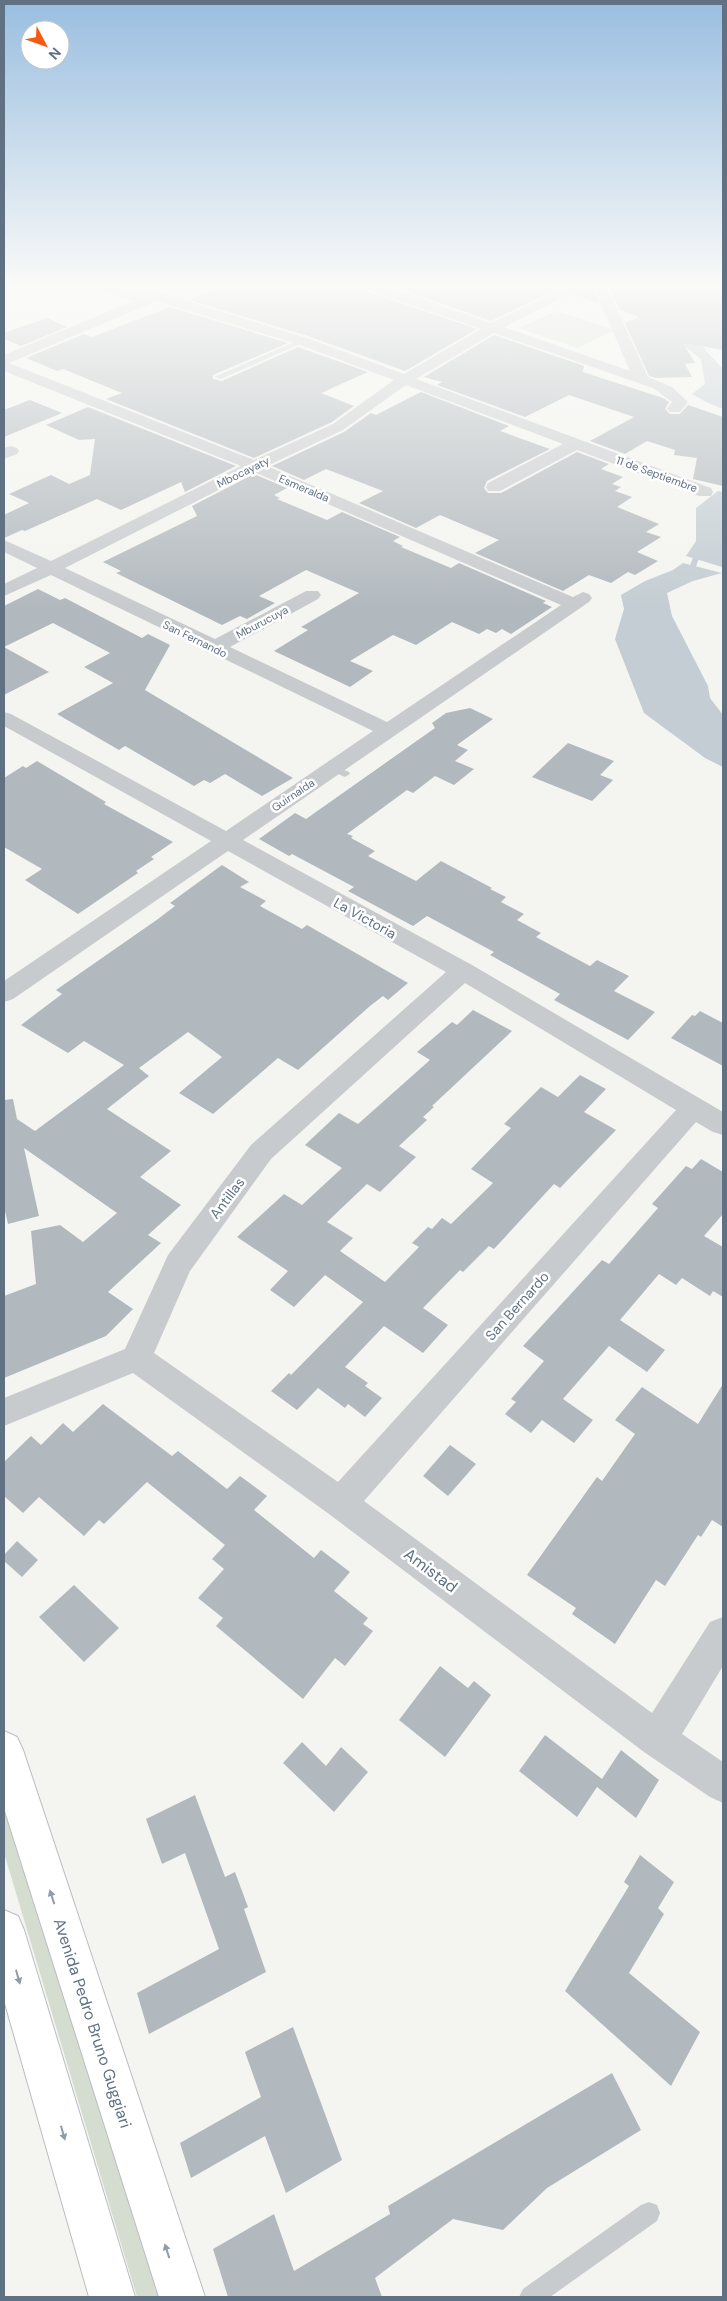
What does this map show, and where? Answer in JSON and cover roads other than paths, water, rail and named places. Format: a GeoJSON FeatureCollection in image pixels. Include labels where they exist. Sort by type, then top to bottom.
{"type":"FeatureCollection","features":[{"type":"Feature","properties":{"kind":"main road","name":"Avenida Pedro Bruno Guggiari"},"geometry":{"type":"LineString","coordinates":[[4,1750],[182,2297]]}},
{"type":"Feature","properties":{"kind":"main road"},"geometry":{"type":"LineString","coordinates":[[4,1930],[112,2297]]}},
{"type":"Feature","properties":{"kind":"street","name":"Esmeralda"},"geometry":{"type":"LineString","coordinates":[[70,392],[254,466],[578,601]]}},
{"type":"Feature","properties":{"kind":"street","name":"Mbocayaty"},"geometry":{"type":"LineString","coordinates":[[4,591],[254,466],[338,428],[387,392]]}},
{"type":"Feature","properties":{"kind":"street","name":"11 de Septiembre"},"geometry":{"type":"LineString","coordinates":[[437,392],[706,492]]}},
{"type":"Feature","properties":{"kind":"street"},"geometry":{"type":"LineString","coordinates":[[672,392],[680,402],[675,409]]}},
{"type":"Feature","properties":{"kind":"street"},"geometry":{"type":"LineString","coordinates":[[494,487],[576,444]]}},
{"type":"Feature","properties":{"kind":"street","name":"San Fernando"},"geometry":{"type":"LineString","coordinates":[[4,545],[213,648],[387,730]]}},
{"type":"Feature","properties":{"kind":"street","name":"Mburucuya"},"geometry":{"type":"LineString","coordinates":[[213,648],[312,596]]}},
{"type":"Feature","properties":{"kind":"street","name":"Guirnalda"},"geometry":{"type":"LineString","coordinates":[[4,992],[226,841],[339,771],[387,730],[578,601]]}},
{"type":"Feature","properties":{"kind":"street","name":"La Victoria"},"geometry":{"type":"LineString","coordinates":[[4,718],[462,971],[723,1124]]}},
{"type":"Feature","properties":{"kind":"street"},"geometry":{"type":"LineString","coordinates":[[4,744],[28,731]]}},
{"type":"Feature","properties":{"kind":"street","name":"Antillas"},"geometry":{"type":"LineString","coordinates":[[136,1358],[178,1264],[261,1152],[462,971]]}},
{"type":"Feature","properties":{"kind":"street","name":"San Bernardo"},"geometry":{"type":"LineString","coordinates":[[341,1503],[693,1108]]}},
{"type":"Feature","properties":{"kind":"street"},"geometry":{"type":"LineString","coordinates":[[4,1412],[136,1358]]}},
{"type":"Feature","properties":{"kind":"street","name":"Amistad"},"geometry":{"type":"LineString","coordinates":[[136,1358],[341,1503],[657,1739],[723,1784]]}},
{"type":"Feature","properties":{"kind":"street"},"geometry":{"type":"LineString","coordinates":[[657,1739],[723,1634]]}},
{"type":"Feature","properties":{"kind":"lane"},"geometry":{"type":"LineString","coordinates":[[531,2297],[649,2213]]}},
{"type":"Feature","properties":{"kind":"waterway"},"geometry":{"type":"LineString","coordinates":[[686,572],[693,566],[700,547]]}}]}
